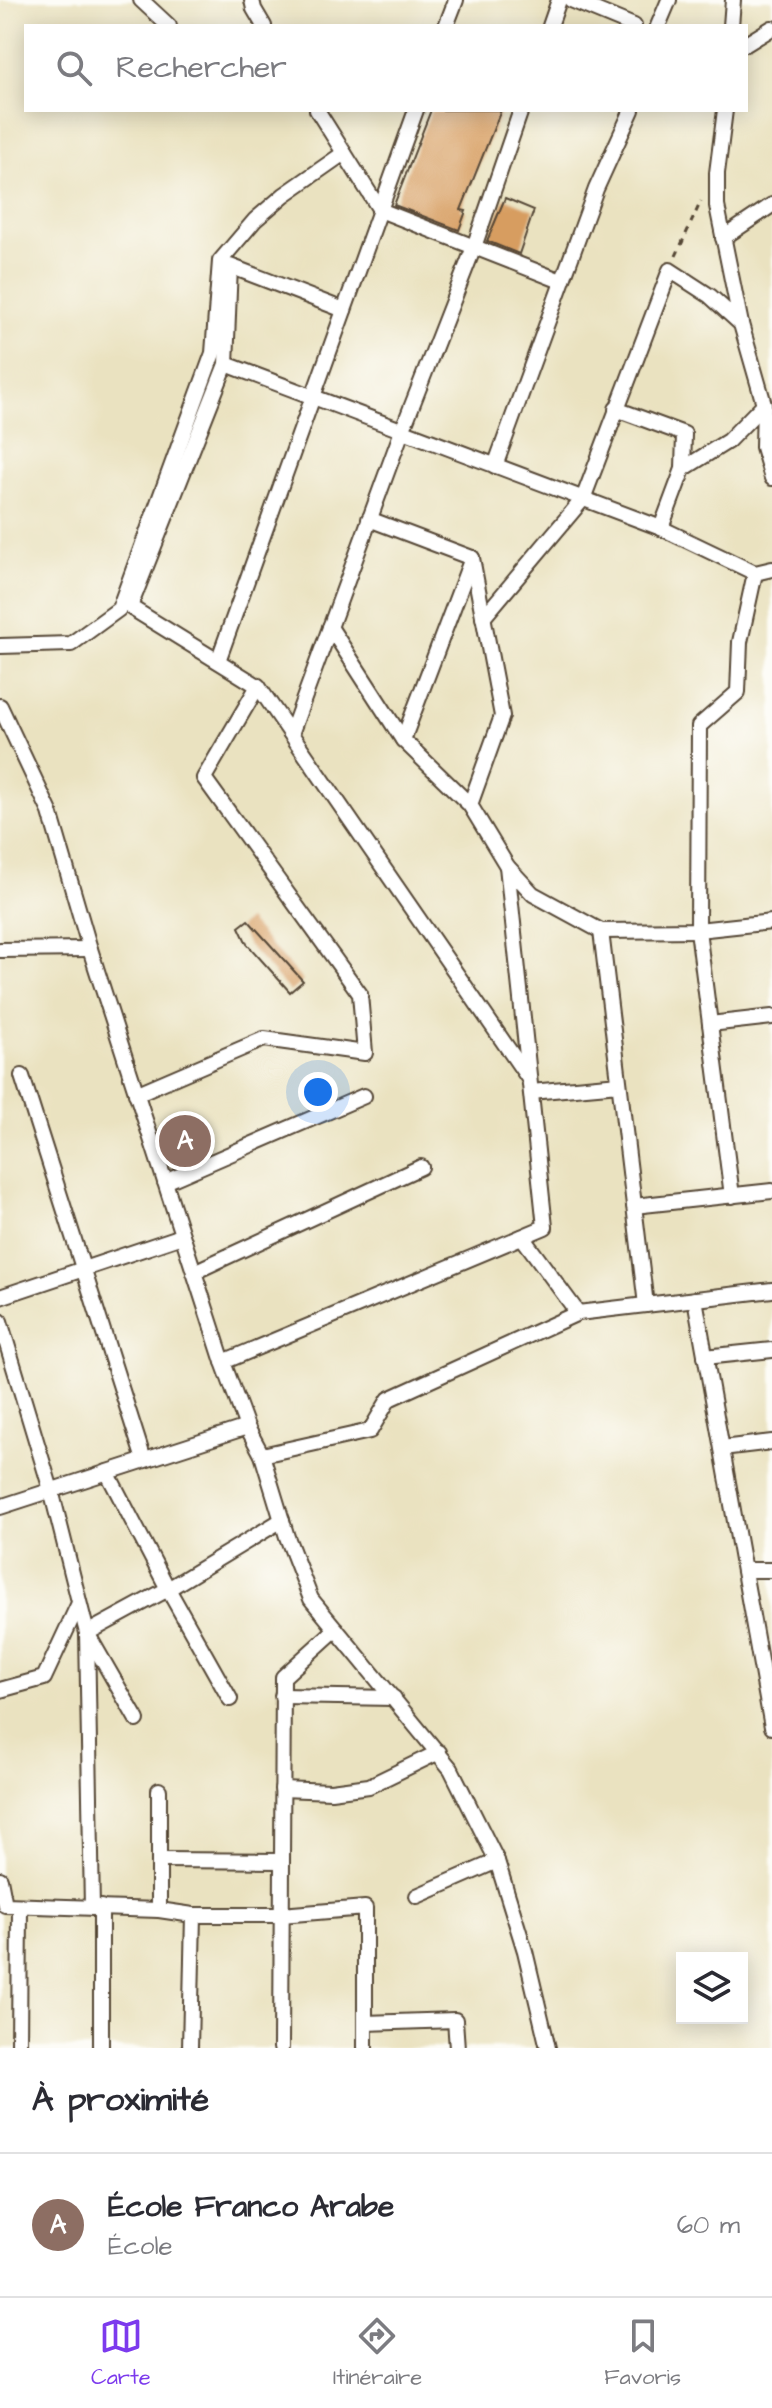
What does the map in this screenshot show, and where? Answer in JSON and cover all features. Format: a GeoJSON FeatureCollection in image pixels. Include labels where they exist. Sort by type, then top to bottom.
{"type":"FeatureCollection","features":[{"type":"Feature","properties":{"kind":"street"},"geometry":{"type":"LineString","coordinates":[[141,0],[167,24]]}},
{"type":"Feature","properties":{"kind":"street"},"geometry":{"type":"LineString","coordinates":[[447,24],[456,0]]}},
{"type":"Feature","properties":{"kind":"street"},"geometry":{"type":"LineString","coordinates":[[551,24],[559,0]]}},
{"type":"Feature","properties":{"kind":"street"},"geometry":{"type":"LineString","coordinates":[[571,0],[629,24]]}},
{"type":"Feature","properties":{"kind":"street"},"geometry":{"type":"LineString","coordinates":[[659,24],[669,0]]}},
{"type":"Feature","properties":{"kind":"street"},"geometry":{"type":"LineString","coordinates":[[731,24],[733,0]]}},
{"type":"Feature","properties":{"kind":"street"},"geometry":{"type":"LineString","coordinates":[[257,3],[263,24]]}},
{"type":"Feature","properties":{"kind":"street"},"geometry":{"type":"LineString","coordinates":[[748,43],[772,28]]}},
{"type":"Feature","properties":{"kind":"street"},"geometry":{"type":"LineString","coordinates":[[318,112],[380,210],[561,281]]}},
{"type":"Feature","properties":{"kind":"street"},"geometry":{"type":"LineString","coordinates":[[218,661],[415,112]]}},
{"type":"Feature","properties":{"kind":"street"},"geometry":{"type":"LineString","coordinates":[[291,734],[402,431],[474,247],[520,112]]}},
{"type":"Feature","properties":{"kind":"street"},"geometry":{"type":"LineString","coordinates":[[495,466],[596,189],[631,112]]}},
{"type":"Feature","properties":{"kind":"street"},"geometry":{"type":"LineString","coordinates":[[725,112],[717,173],[717,206],[741,324],[764,404],[763,447],[772,478]]}},
{"type":"Feature","properties":{"kind":"street"},"geometry":{"type":"LineString","coordinates":[[0,646],[71,644],[119,609],[213,353],[220,261],[255,220],[284,195],[344,153]]}},
{"type":"Feature","properties":{"kind":"street"},"geometry":{"type":"LineString","coordinates":[[723,238],[772,205]]}},
{"type":"Feature","properties":{"kind":"street"},"geometry":{"type":"LineString","coordinates":[[344,310],[230,266],[226,364],[130,607],[258,686],[530,1085]]}},
{"type":"Feature","properties":{"kind":"street"},"geometry":{"type":"LineString","coordinates":[[483,618],[583,499],[670,270],[710,296],[741,324]]}},
{"type":"Feature","properties":{"kind":"street"},"geometry":{"type":"LineString","coordinates":[[226,364],[661,528],[755,573],[772,569]]}},
{"type":"Feature","properties":{"kind":"street"},"geometry":{"type":"LineString","coordinates":[[683,469],[728,441],[764,404]]}},
{"type":"Feature","properties":{"kind":"street"},"geometry":{"type":"LineString","coordinates":[[616,409],[684,434],[683,469],[661,528]]}},
{"type":"Feature","properties":{"kind":"street"},"geometry":{"type":"LineString","coordinates":[[369,519],[472,558]]}},
{"type":"Feature","properties":{"kind":"street"},"geometry":{"type":"LineString","coordinates":[[470,805],[502,716],[472,558]]}},
{"type":"Feature","properties":{"kind":"street"},"geometry":{"type":"LineString","coordinates":[[403,740],[472,558]]}},
{"type":"Feature","properties":{"kind":"street"},"geometry":{"type":"LineString","coordinates":[[732,1196],[698,930],[699,726],[738,692],[740,642],[755,573]]}},
{"type":"Feature","properties":{"kind":"street"},"geometry":{"type":"LineString","coordinates":[[330,627],[403,740],[470,805],[507,866],[533,894],[601,931],[698,930],[772,922]]}},
{"type":"Feature","properties":{"kind":"street"},"geometry":{"type":"LineString","coordinates":[[136,1094],[264,1039],[365,1053],[360,994],[204,778],[258,686]]}},
{"type":"Feature","properties":{"kind":"street"},"geometry":{"type":"LineString","coordinates":[[0,706],[50,812],[90,949],[223,1362],[247,1427],[262,1455],[311,1599],[451,1769],[497,1861],[525,1951],[548,2048]]}},
{"type":"Feature","properties":{"kind":"street"},"geometry":{"type":"LineString","coordinates":[[223,1362],[545,1227],[507,866]]}},
{"type":"Feature","properties":{"kind":"street"},"geometry":{"type":"LineString","coordinates":[[601,931],[646,1305]]}},
{"type":"Feature","properties":{"kind":"street"},"geometry":{"type":"LineString","coordinates":[[0,950],[90,949]]}},
{"type":"Feature","properties":{"kind":"street"},"geometry":{"type":"LineString","coordinates":[[710,1024],[772,1017]]}},
{"type":"Feature","properties":{"kind":"street"},"geometry":{"type":"LineString","coordinates":[[22,1076],[144,1460]]}},
{"type":"Feature","properties":{"kind":"street"},"geometry":{"type":"LineString","coordinates":[[530,1085],[619,1084]]}},
{"type":"Feature","properties":{"kind":"street"},"geometry":{"type":"LineString","coordinates":[[165,1182],[364,1096]]}},
{"type":"Feature","properties":{"kind":"street"},"geometry":{"type":"LineString","coordinates":[[194,1272],[421,1167]]}},
{"type":"Feature","properties":{"kind":"street"},"geometry":{"type":"LineString","coordinates":[[634,1206],[772,1191]]}},
{"type":"Feature","properties":{"kind":"street"},"geometry":{"type":"LineString","coordinates":[[0,1297],[182,1236]]}},
{"type":"Feature","properties":{"kind":"street"},"geometry":{"type":"LineString","coordinates":[[522,1237],[578,1313]]}},
{"type":"Feature","properties":{"kind":"street"},"geometry":{"type":"LineString","coordinates":[[262,1455],[370,1431],[389,1399],[578,1313],[772,1290]]}},
{"type":"Feature","properties":{"kind":"street"},"geometry":{"type":"LineString","coordinates":[[695,1299],[772,1727]]}},
{"type":"Feature","properties":{"kind":"street"},"geometry":{"type":"LineString","coordinates":[[0,1321],[51,1490],[87,1633],[101,2048]]}},
{"type":"Feature","properties":{"kind":"street"},"geometry":{"type":"LineString","coordinates":[[705,1357],[772,1350]]}},
{"type":"Feature","properties":{"kind":"street"},"geometry":{"type":"LineString","coordinates":[[0,1507],[247,1427]]}},
{"type":"Feature","properties":{"kind":"street"},"geometry":{"type":"LineString","coordinates":[[722,1448],[772,1442]]}},
{"type":"Feature","properties":{"kind":"street"},"geometry":{"type":"LineString","coordinates":[[107,1472],[230,1699]]}},
{"type":"Feature","properties":{"kind":"street"},"geometry":{"type":"LineString","coordinates":[[87,1633],[168,1589],[282,1520]]}},
{"type":"Feature","properties":{"kind":"street"},"geometry":{"type":"LineString","coordinates":[[744,1570],[772,1570]]}},
{"type":"Feature","properties":{"kind":"street"},"geometry":{"type":"LineString","coordinates":[[0,1690],[44,1678],[79,1603]]}},
{"type":"Feature","properties":{"kind":"street"},"geometry":{"type":"LineString","coordinates":[[281,2048],[283,1677],[336,1629]]}},
{"type":"Feature","properties":{"kind":"street"},"geometry":{"type":"LineString","coordinates":[[87,1633],[137,1720]]}},
{"type":"Feature","properties":{"kind":"street"},"geometry":{"type":"LineString","coordinates":[[282,1696],[394,1698]]}},
{"type":"Feature","properties":{"kind":"street"},"geometry":{"type":"LineString","coordinates":[[282,1789],[331,1791],[369,1786],[439,1752]]}},
{"type":"Feature","properties":{"kind":"street"},"geometry":{"type":"LineString","coordinates":[[159,1790],[159,1910]]}},
{"type":"Feature","properties":{"kind":"street"},"geometry":{"type":"LineString","coordinates":[[159,1860],[282,1861]]}},
{"type":"Feature","properties":{"kind":"street"},"geometry":{"type":"LineString","coordinates":[[417,1896],[497,1861]]}},
{"type":"Feature","properties":{"kind":"street"},"geometry":{"type":"LineString","coordinates":[[0,1879],[5,1905],[159,1910],[193,1915],[281,1915],[365,1908],[365,2048]]}},
{"type":"Feature","properties":{"kind":"street"},"geometry":{"type":"LineString","coordinates":[[19,2048],[20,1906]]}},
{"type":"Feature","properties":{"kind":"street"},"geometry":{"type":"LineString","coordinates":[[190,2048],[193,1915]]}},
{"type":"Feature","properties":{"kind":"street"},"geometry":{"type":"LineString","coordinates":[[365,2023],[455,2020],[457,2048]]}},
{"type":"Feature","properties":{"kind":"path"},"geometry":{"type":"LineString","coordinates":[[670,270],[703,198]]}},
{"type":"Feature","properties":{"kind":"building"},"geometry":{"type":"Polygon","coordinates":[[[430,112],[500,112],[461,210],[466,211],[459,230],[394,205],[430,112]]]}},
{"type":"Feature","properties":{"kind":"building"},"geometry":{"type":"Polygon","coordinates":[[[505,198],[534,210],[519,254],[487,241],[505,198]]]}},
{"type":"Feature","properties":{"kind":"building"},"geometry":{"type":"Polygon","coordinates":[[[248,920],[303,981],[290,992],[247,944],[239,927],[248,920]]]}},
{"type":"Feature","properties":{"kind":"place","name":"École Franco Arabe"},"geometry":{"type":"Point","coordinates":[185,1141]}}]}
